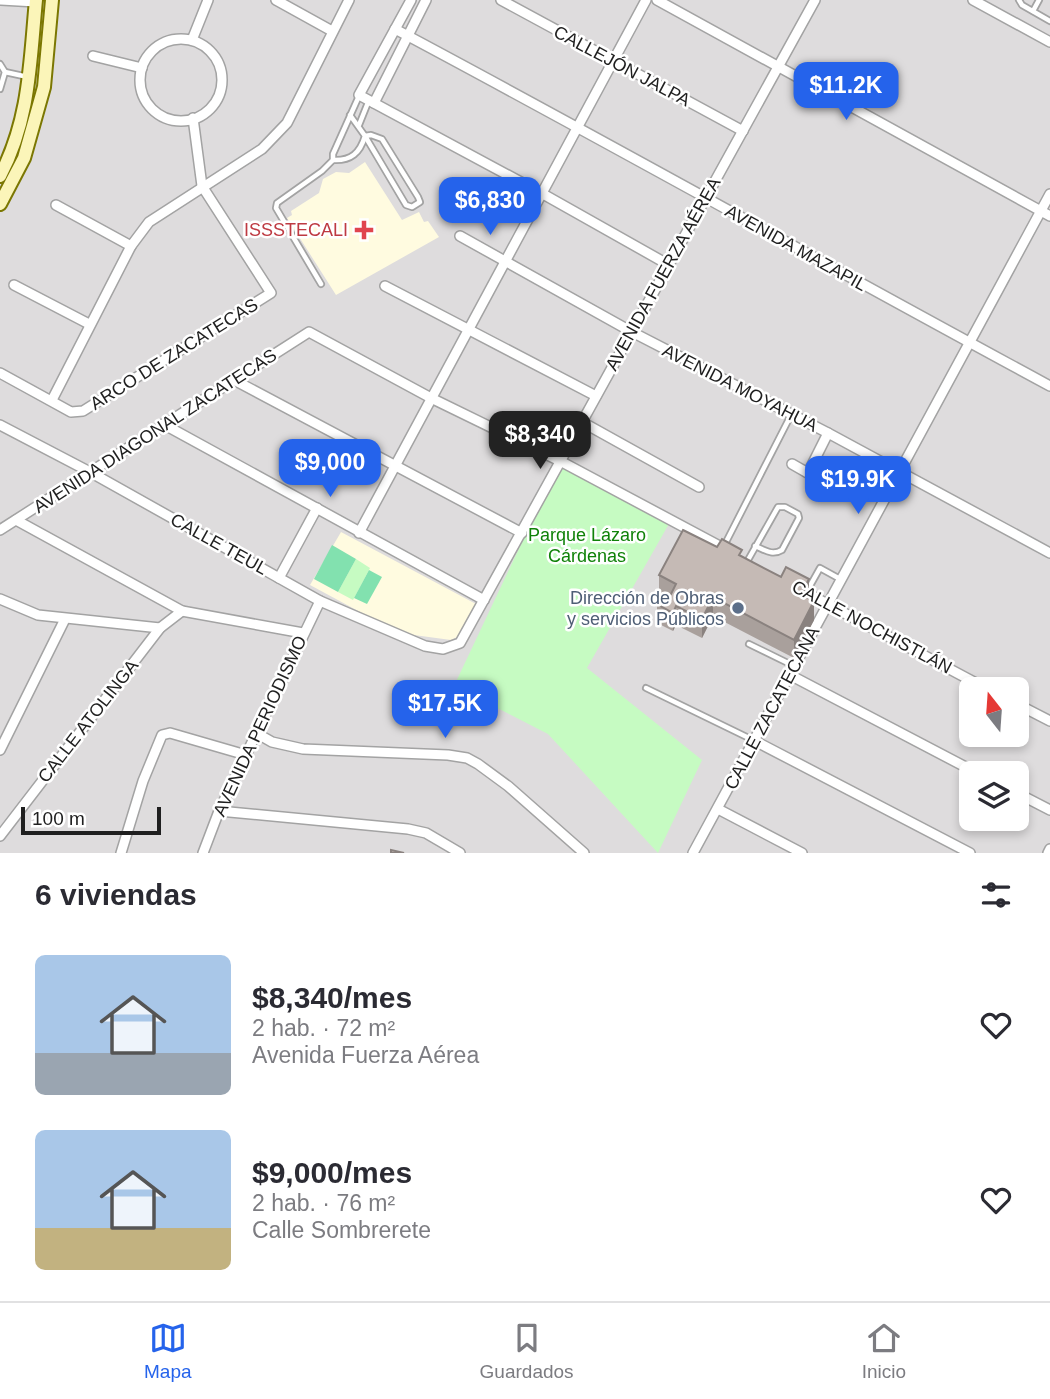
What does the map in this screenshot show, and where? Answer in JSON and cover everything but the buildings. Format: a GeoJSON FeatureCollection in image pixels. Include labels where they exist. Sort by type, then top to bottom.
{"type":"FeatureCollection","features":[{"type":"Feature","properties":{"kind":"main road"},"geometry":{"type":"LineString","coordinates":[[0,204],[24,158],[44,87],[52,0]]}},
{"type":"Feature","properties":{"kind":"main road"},"geometry":{"type":"LineString","coordinates":[[0,176],[9,158],[27,103],[36,1]]}},
{"type":"Feature","properties":{"kind":"street"},"geometry":{"type":"LineString","coordinates":[[1,0],[36,1]]}},
{"type":"Feature","properties":{"kind":"street"},"geometry":{"type":"LineString","coordinates":[[192,40],[208,0]]}},
{"type":"Feature","properties":{"kind":"street"},"geometry":{"type":"LineString","coordinates":[[276,0],[332,31]]}},
{"type":"Feature","properties":{"kind":"street"},"geometry":{"type":"LineString","coordinates":[[0,373],[52,400],[131,246],[149,222],[262,149],[287,123],[349,0]]}},
{"type":"Feature","properties":{"kind":"street"},"geometry":{"type":"LineString","coordinates":[[411,0],[359,95],[669,265]]}},
{"type":"Feature","properties":{"kind":"street"},"geometry":{"type":"LineString","coordinates":[[371,102],[426,0]]}},
{"type":"Feature","properties":{"kind":"street","name":"CALLEJÓN JALPA"},"geometry":{"type":"LineString","coordinates":[[501,0],[743,131]]}},
{"type":"Feature","properties":{"kind":"street"},"geometry":{"type":"LineString","coordinates":[[359,533],[646,0]]}},
{"type":"Feature","properties":{"kind":"street"},"geometry":{"type":"LineString","coordinates":[[657,0],[1045,214]]}},
{"type":"Feature","properties":{"kind":"street","name":"AVENIDA FUERZA AÉREA"},"geometry":{"type":"LineString","coordinates":[[443,649],[460,643],[815,0]]}},
{"type":"Feature","properties":{"kind":"street"},"geometry":{"type":"LineString","coordinates":[[973,0],[1050,42]]}},
{"type":"Feature","properties":{"kind":"street","name":"AVENIDA MAZAPIL"},"geometry":{"type":"LineString","coordinates":[[395,29],[580,127],[1050,386]]}},
{"type":"Feature","properties":{"kind":"street"},"geometry":{"type":"LineString","coordinates":[[192,40],[213,54],[222,79],[220,92],[205,113],[181,120],[168,118],[157,113],[142,93],[142,68],[156,47],[167,41],[192,40]]}},
{"type":"Feature","properties":{"kind":"street"},"geometry":{"type":"LineString","coordinates":[[93,56],[142,68]]}},
{"type":"Feature","properties":{"kind":"street"},"geometry":{"type":"LineString","coordinates":[[193,118],[202,186]]}},
{"type":"Feature","properties":{"kind":"street","name":"ARCO DE ZACATECAS"},"geometry":{"type":"LineString","coordinates":[[52,400],[71,412],[83,411],[271,293],[202,186]]}},
{"type":"Feature","properties":{"kind":"street","name":"CALLE ZACATECANA"},"geometry":{"type":"LineString","coordinates":[[693,853],[898,473],[1045,214],[1050,194]]}},
{"type":"Feature","properties":{"kind":"street"},"geometry":{"type":"LineString","coordinates":[[56,205],[131,246]]}},
{"type":"Feature","properties":{"kind":"street","name":"AVENIDA MOYAHUA"},"geometry":{"type":"LineString","coordinates":[[460,236],[632,332],[828,433],[1050,553]]}},
{"type":"Feature","properties":{"kind":"street"},"geometry":{"type":"LineString","coordinates":[[14,285],[89,324]]}},
{"type":"Feature","properties":{"kind":"street"},"geometry":{"type":"LineString","coordinates":[[385,286],[596,396]]}},
{"type":"Feature","properties":{"kind":"street","name":"AVENIDA DIAGONAL ZACATECAS"},"geometry":{"type":"LineString","coordinates":[[0,530],[309,332],[431,398]]}},
{"type":"Feature","properties":{"kind":"street"},"geometry":{"type":"LineString","coordinates":[[234,380],[522,533]]}},
{"type":"Feature","properties":{"kind":"street"},"geometry":{"type":"LineString","coordinates":[[431,398],[562,462],[760,567]]}},
{"type":"Feature","properties":{"kind":"street"},"geometry":{"type":"LineString","coordinates":[[582,422],[699,487]]}},
{"type":"Feature","properties":{"kind":"street"},"geometry":{"type":"LineString","coordinates":[[163,424],[484,600]]}},
{"type":"Feature","properties":{"kind":"street","name":"CALLE TEUL"},"geometry":{"type":"LineString","coordinates":[[0,425],[90,472],[320,601],[425,646],[443,649]]}},
{"type":"Feature","properties":{"kind":"street"},"geometry":{"type":"LineString","coordinates":[[808,472],[828,433]]}},
{"type":"Feature","properties":{"kind":"street"},"geometry":{"type":"LineString","coordinates":[[792,464],[820,480]]}},
{"type":"Feature","properties":{"kind":"street"},"geometry":{"type":"LineString","coordinates":[[279,578],[317,509]]}},
{"type":"Feature","properties":{"kind":"street"},"geometry":{"type":"LineString","coordinates":[[16,520],[182,611],[303,634]]}},
{"type":"Feature","properties":{"kind":"street","name":"CALLE NOCHISTLÁN"},"geometry":{"type":"LineString","coordinates":[[795,586],[965,677]]}},
{"type":"Feature","properties":{"kind":"street"},"geometry":{"type":"LineString","coordinates":[[0,599],[38,615],[160,628]]}},
{"type":"Feature","properties":{"kind":"street","name":"AVENIDA PERIODISMO"},"geometry":{"type":"LineString","coordinates":[[203,853],[219,811],[320,601]]}},
{"type":"Feature","properties":{"kind":"street","name":"CALLE ATOLINGA"},"geometry":{"type":"LineString","coordinates":[[0,836],[160,628],[182,611]]}},
{"type":"Feature","properties":{"kind":"street"},"geometry":{"type":"LineString","coordinates":[[0,750],[65,619]]}},
{"type":"Feature","properties":{"kind":"street"},"geometry":{"type":"LineString","coordinates":[[792,671],[959,763]]}},
{"type":"Feature","properties":{"kind":"street"},"geometry":{"type":"LineString","coordinates":[[1029,710],[1050,721]]}},
{"type":"Feature","properties":{"kind":"street"},"geometry":{"type":"LineString","coordinates":[[121,853],[143,781],[162,735],[170,733],[246,755]]}},
{"type":"Feature","properties":{"kind":"street"},"geometry":{"type":"LineString","coordinates":[[256,733],[272,742],[295,748],[467,758],[508,786],[584,853]]}},
{"type":"Feature","properties":{"kind":"street"},"geometry":{"type":"LineString","coordinates":[[755,741],[970,853]]}},
{"type":"Feature","properties":{"kind":"street"},"geometry":{"type":"LineString","coordinates":[[1029,799],[1050,810]]}},
{"type":"Feature","properties":{"kind":"street"},"geometry":{"type":"LineString","coordinates":[[718,809],[802,853]]}},
{"type":"Feature","properties":{"kind":"street"},"geometry":{"type":"LineString","coordinates":[[219,811],[408,829],[426,834],[460,853]]}},
{"type":"Feature","properties":{"kind":"lane"},"geometry":{"type":"LineString","coordinates":[[1019,0],[1022,5],[1049,19]]}},
{"type":"Feature","properties":{"kind":"lane"},"geometry":{"type":"LineString","coordinates":[[1033,11],[1039,0]]}},
{"type":"Feature","properties":{"kind":"lane"},"geometry":{"type":"LineString","coordinates":[[0,64],[5,72],[29,78]]}},
{"type":"Feature","properties":{"kind":"lane"},"geometry":{"type":"LineString","coordinates":[[0,89],[5,72]]}},
{"type":"Feature","properties":{"kind":"lane"},"geometry":{"type":"LineString","coordinates":[[321,284],[276,208],[277,203],[322,172],[333,160],[333,154],[359,95]]}},
{"type":"Feature","properties":{"kind":"lane"},"geometry":{"type":"LineString","coordinates":[[359,125],[371,102]]}},
{"type":"Feature","properties":{"kind":"lane"},"geometry":{"type":"LineString","coordinates":[[350,115],[359,125],[365,136],[406,205],[411,208],[417,206],[418,197],[382,139],[365,136]]}},
{"type":"Feature","properties":{"kind":"lane"},"geometry":{"type":"LineString","coordinates":[[333,160],[344,161],[356,154],[365,136]]}},
{"type":"Feature","properties":{"kind":"lane"},"geometry":{"type":"LineString","coordinates":[[723,548],[792,414]]}},
{"type":"Feature","properties":{"kind":"lane"},"geometry":{"type":"LineString","coordinates":[[748,560],[755,546],[778,507],[785,507],[798,514],[799,518],[782,550],[777,553],[769,552],[755,546]]}},
{"type":"Feature","properties":{"kind":"lane"},"geometry":{"type":"LineString","coordinates":[[806,593],[820,568],[841,579]]}},
{"type":"Feature","properties":{"kind":"lane"},"geometry":{"type":"LineString","coordinates":[[749,644],[792,671]]}},
{"type":"Feature","properties":{"kind":"lane"},"geometry":{"type":"LineString","coordinates":[[646,688],[755,741]]}},
{"type":"Feature","properties":{"kind":"shaded area"},"geometry":{"type":"Polygon","coordinates":[[[0,0],[1050,0],[1050,853],[0,853],[0,0]]]}},
{"type":"Feature","properties":{"kind":"shaded area","name":"ISSSTECALI"},"geometry":{"type":"Polygon","coordinates":[[[365,162],[402,220],[419,212],[424,222],[428,221],[439,237],[336,295],[287,218],[292,215],[291,211],[319,193],[323,179],[336,172],[349,173],[365,162]]]}},
{"type":"Feature","properties":{"kind":"shaded area"},"geometry":{"type":"Polygon","coordinates":[[[341,532],[476,604],[459,636],[451,640],[399,633],[310,585],[341,532]]]}},
{"type":"Feature","properties":{"kind":"green space","name":"Parque Lázaro Cárdenas"},"geometry":{"type":"Polygon","coordinates":[[[559,464],[670,522],[587,668],[702,760],[658,853],[548,734],[454,686],[559,464]]]}},
{"type":"Feature","properties":{"kind":"green space"},"geometry":{"type":"Polygon","coordinates":[[[332,545],[356,559],[338,592],[314,579],[332,545]]]}},
{"type":"Feature","properties":{"kind":"green space"},"geometry":{"type":"Polygon","coordinates":[[[356,559],[370,568],[353,600],[338,592],[356,559]]]}},
{"type":"Feature","properties":{"kind":"green space"},"geometry":{"type":"Polygon","coordinates":[[[369,570],[382,577],[367,604],[354,598],[369,570]]]}},
{"type":"Feature","properties":{"kind":"place","name":"ISSSTECALI"},"geometry":{"type":"Point","coordinates":[364,230]}},
{"type":"Feature","properties":{"kind":"place","name":"Dirección de Obras y servicios Públicos"},"geometry":{"type":"Point","coordinates":[738,608]}}]}
